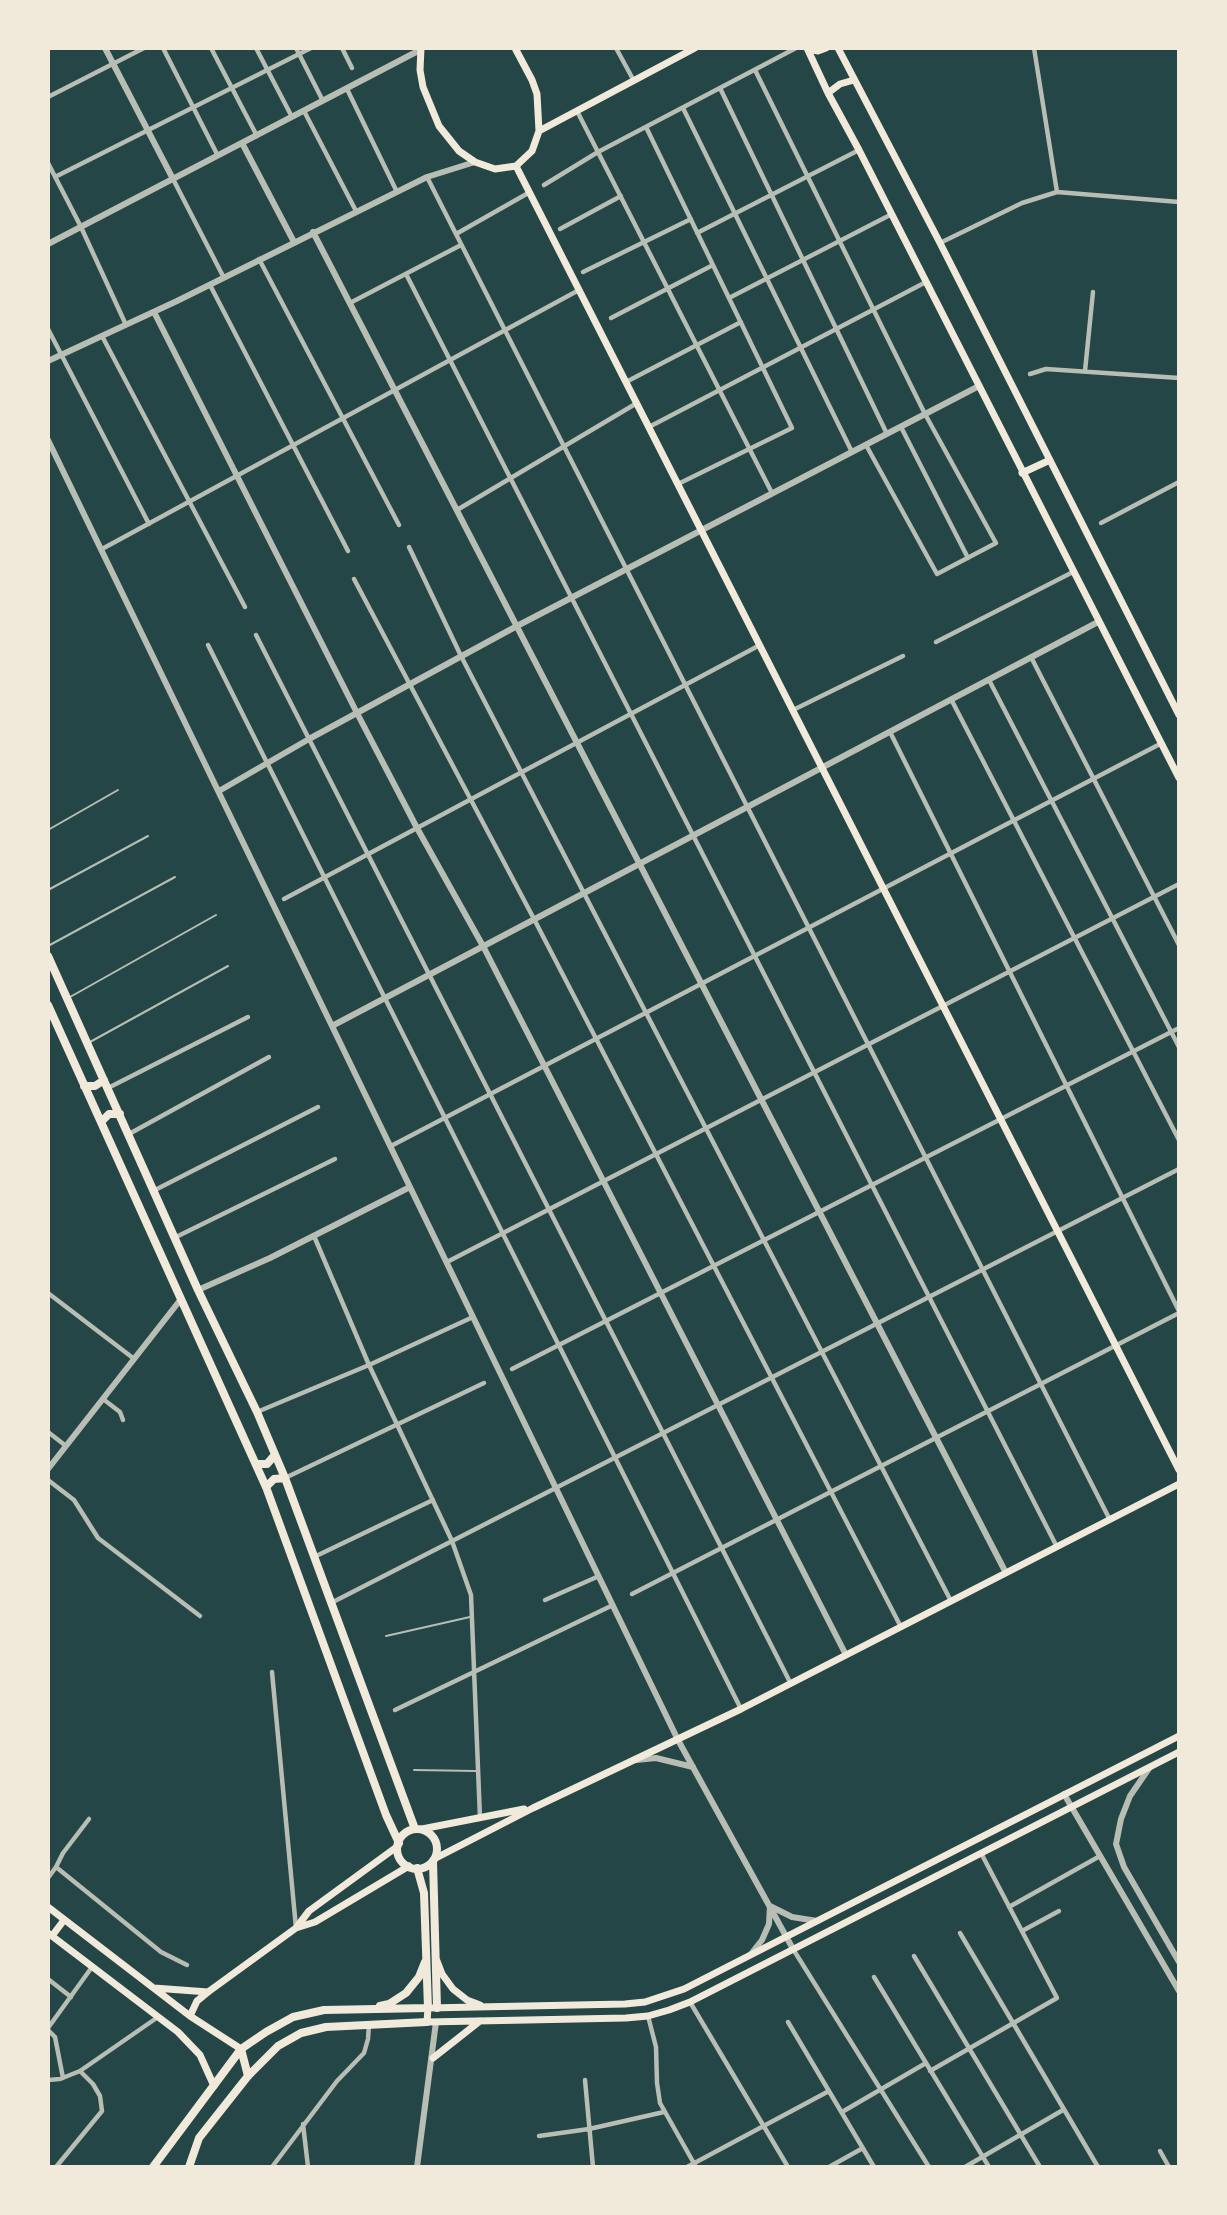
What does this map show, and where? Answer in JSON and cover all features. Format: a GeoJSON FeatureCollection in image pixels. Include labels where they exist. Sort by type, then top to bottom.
{"type":"FeatureCollection","features":[{"type":"Feature","properties":{"kind":"main road"},"geometry":{"type":"LineString","coordinates":[[420,49],[423,87],[435,118],[459,151],[475,162],[495,169],[516,165],[532,151],[539,130],[537,94],[515,48]]}},
{"type":"Feature","properties":{"kind":"main road"},"geometry":{"type":"LineString","coordinates":[[539,130],[695,48]]}},
{"type":"Feature","properties":{"kind":"main road"},"geometry":{"type":"LineString","coordinates":[[808,49],[818,51],[826,48]]}},
{"type":"Feature","properties":{"kind":"main road"},"geometry":{"type":"LineString","coordinates":[[838,48],[940,243],[1179,715]]}},
{"type":"Feature","properties":{"kind":"main road"},"geometry":{"type":"LineString","coordinates":[[808,49],[828,93],[1179,778]]}},
{"type":"Feature","properties":{"kind":"main road"},"geometry":{"type":"LineString","coordinates":[[828,93],[840,84],[854,80]]}},
{"type":"Feature","properties":{"kind":"main road"},"geometry":{"type":"LineString","coordinates":[[516,165],[1179,1470]]}},
{"type":"Feature","properties":{"kind":"main road"},"geometry":{"type":"LineString","coordinates":[[1022,473],[1050,460]]}},
{"type":"Feature","properties":{"kind":"main road"},"geometry":{"type":"LineString","coordinates":[[48,956],[285,1478],[418,1829],[432,1835],[436,1841],[437,1847],[433,1860],[428,2022]]}},
{"type":"Feature","properties":{"kind":"main road"},"geometry":{"type":"LineString","coordinates":[[48,1005],[266,1487],[398,1844],[401,1860],[413,1867],[424,1893],[437,2008],[436,2022]]}},
{"type":"Feature","properties":{"kind":"main road"},"geometry":{"type":"LineString","coordinates":[[84,1086],[106,1084]]}},
{"type":"Feature","properties":{"kind":"main road"},"geometry":{"type":"LineString","coordinates":[[101,1122],[109,1114],[120,1113]]}},
{"type":"Feature","properties":{"kind":"main road"},"geometry":{"type":"LineString","coordinates":[[256,1464],[267,1464],[274,1456]]}},
{"type":"Feature","properties":{"kind":"main road"},"geometry":{"type":"LineString","coordinates":[[266,1487],[274,1479],[285,1478]]}},
{"type":"Feature","properties":{"kind":"main road"},"geometry":{"type":"LineString","coordinates":[[296,1928],[315,1922],[413,1867],[427,1866],[433,1860],[532,1808],[741,1709],[1179,1484]]}},
{"type":"Feature","properties":{"kind":"main road"},"geometry":{"type":"LineString","coordinates":[[153,2167],[241,2049],[293,2017],[324,2010],[645,2002],[684,1989],[1179,1736]]}},
{"type":"Feature","properties":{"kind":"main road"},"geometry":{"type":"LineString","coordinates":[[189,2167],[199,2138],[248,2076],[278,2046],[301,2033],[326,2027],[369,2024],[648,2016],[690,2002],[1179,1752]]}},
{"type":"Feature","properties":{"kind":"main road"},"geometry":{"type":"LineString","coordinates":[[190,2016],[197,2001],[296,1928],[309,1911],[398,1844],[405,1833],[532,1808]]}},
{"type":"Feature","properties":{"kind":"main road"},"geometry":{"type":"LineString","coordinates":[[48,1907],[190,2016],[241,2049],[248,2076]]}},
{"type":"Feature","properties":{"kind":"main road"},"geometry":{"type":"LineString","coordinates":[[64,1920],[50,1935],[178,2032],[200,2055],[214,2086]]}},
{"type":"Feature","properties":{"kind":"main road"},"geometry":{"type":"LineString","coordinates":[[431,1957],[453,1989],[467,2000],[485,2007]]}},
{"type":"Feature","properties":{"kind":"main road"},"geometry":{"type":"LineString","coordinates":[[369,2009],[389,2004],[406,1993],[431,1957]]}},
{"type":"Feature","properties":{"kind":"main road"},"geometry":{"type":"LineString","coordinates":[[153,1988],[208,1992]]}},
{"type":"Feature","properties":{"kind":"main road"},"geometry":{"type":"LineString","coordinates":[[433,2058],[480,2021]]}},
{"type":"Feature","properties":{"kind":"street"},"geometry":{"type":"LineString","coordinates":[[105,48],[224,278]]}},
{"type":"Feature","properties":{"kind":"street"},"geometry":{"type":"LineString","coordinates":[[48,97],[144,48]]}},
{"type":"Feature","properties":{"kind":"street"},"geometry":{"type":"LineString","coordinates":[[163,48],[218,156]]}},
{"type":"Feature","properties":{"kind":"street"},"geometry":{"type":"LineString","coordinates":[[212,48],[256,136]]}},
{"type":"Feature","properties":{"kind":"street"},"geometry":{"type":"LineString","coordinates":[[256,48],[292,117]]}},
{"type":"Feature","properties":{"kind":"street"},"geometry":{"type":"LineString","coordinates":[[296,48],[322,101]]}},
{"type":"Feature","properties":{"kind":"street"},"geometry":{"type":"LineString","coordinates":[[55,177],[311,48]]}},
{"type":"Feature","properties":{"kind":"street"},"geometry":{"type":"LineString","coordinates":[[342,48],[352,68]]}},
{"type":"Feature","properties":{"kind":"street"},"geometry":{"type":"LineString","coordinates":[[616,48],[634,81]]}},
{"type":"Feature","properties":{"kind":"street"},"geometry":{"type":"LineString","coordinates":[[544,185],[598,152],[796,48]]}},
{"type":"Feature","properties":{"kind":"street"},"geometry":{"type":"LineString","coordinates":[[1034,48],[1057,192]]}},
{"type":"Feature","properties":{"kind":"street"},"geometry":{"type":"LineString","coordinates":[[48,244],[420,49]]}},
{"type":"Feature","properties":{"kind":"street"},"geometry":{"type":"LineString","coordinates":[[754,70],[925,414],[996,543],[937,574],[866,445]]}},
{"type":"Feature","properties":{"kind":"street"},"geometry":{"type":"LineString","coordinates":[[720,88],[887,434]]}},
{"type":"Feature","properties":{"kind":"street"},"geometry":{"type":"LineString","coordinates":[[347,89],[397,192]]}},
{"type":"Feature","properties":{"kind":"street"},"geometry":{"type":"LineString","coordinates":[[683,108],[852,452]]}},
{"type":"Feature","properties":{"kind":"street"},"geometry":{"type":"LineString","coordinates":[[304,111],[356,211]]}},
{"type":"Feature","properties":{"kind":"street"},"geometry":{"type":"LineString","coordinates":[[577,111],[772,493]]}},
{"type":"Feature","properties":{"kind":"street"},"geometry":{"type":"LineString","coordinates":[[646,127],[792,428],[678,484]]}},
{"type":"Feature","properties":{"kind":"street"},"geometry":{"type":"LineString","coordinates":[[242,143],[294,242]]}},
{"type":"Feature","properties":{"kind":"street"},"geometry":{"type":"LineString","coordinates":[[697,233],[859,150]]}},
{"type":"Feature","properties":{"kind":"street"},"geometry":{"type":"LineString","coordinates":[[48,361],[210,285],[427,177],[475,162]]}},
{"type":"Feature","properties":{"kind":"street"},"geometry":{"type":"LineString","coordinates":[[48,163],[81,227],[126,325]]}},
{"type":"Feature","properties":{"kind":"street"},"geometry":{"type":"LineString","coordinates":[[427,177],[1110,1520]]}},
{"type":"Feature","properties":{"kind":"street"},"geometry":{"type":"LineString","coordinates":[[456,234],[530,192]]}},
{"type":"Feature","properties":{"kind":"street"},"geometry":{"type":"LineString","coordinates":[[940,243],[1022,203],[1057,192],[1179,202]]}},
{"type":"Feature","properties":{"kind":"street"},"geometry":{"type":"LineString","coordinates":[[560,229],[621,196]]}},
{"type":"Feature","properties":{"kind":"street"},"geometry":{"type":"LineString","coordinates":[[729,298],[892,214]]}},
{"type":"Feature","properties":{"kind":"street"},"geometry":{"type":"LineString","coordinates":[[583,272],[691,219]]}},
{"type":"Feature","properties":{"kind":"street"},"geometry":{"type":"LineString","coordinates":[[313,232],[1006,1573]]}},
{"type":"Feature","properties":{"kind":"street"},"geometry":{"type":"LineString","coordinates":[[350,303],[461,244]]}},
{"type":"Feature","properties":{"kind":"street"},"geometry":{"type":"LineString","coordinates":[[260,260],[399,525]]}},
{"type":"Feature","properties":{"kind":"street"},"geometry":{"type":"LineString","coordinates":[[611,318],[713,265]]}},
{"type":"Feature","properties":{"kind":"street"},"geometry":{"type":"LineString","coordinates":[[406,274],[1057,1547]]}},
{"type":"Feature","properties":{"kind":"street"},"geometry":{"type":"LineString","coordinates":[[649,427],[926,282]]}},
{"type":"Feature","properties":{"kind":"street"},"geometry":{"type":"LineString","coordinates":[[210,285],[348,551]]}},
{"type":"Feature","properties":{"kind":"street"},"geometry":{"type":"LineString","coordinates":[[102,549],[579,290]]}},
{"type":"Feature","properties":{"kind":"street"},"geometry":{"type":"LineString","coordinates":[[1085,371],[1093,292]]}},
{"type":"Feature","properties":{"kind":"street"},"geometry":{"type":"LineString","coordinates":[[154,312],[357,713],[417,828],[483,946],[846,1655]]}},
{"type":"Feature","properties":{"kind":"street"},"geometry":{"type":"LineString","coordinates":[[626,382],[741,322]]}},
{"type":"Feature","properties":{"kind":"street"},"geometry":{"type":"LineString","coordinates":[[48,329],[149,524]]}},
{"type":"Feature","properties":{"kind":"street"},"geometry":{"type":"LineString","coordinates":[[102,336],[245,607]]}},
{"type":"Feature","properties":{"kind":"street"},"geometry":{"type":"LineString","coordinates":[[1030,374],[1046,369],[1179,378]]}},
{"type":"Feature","properties":{"kind":"street"},"geometry":{"type":"LineString","coordinates":[[219,791],[309,739],[517,626],[979,386]]}},
{"type":"Feature","properties":{"kind":"street"},"geometry":{"type":"LineString","coordinates":[[457,510],[637,403]]}},
{"type":"Feature","properties":{"kind":"street"},"geometry":{"type":"LineString","coordinates":[[901,427],[968,558]]}},
{"type":"Feature","properties":{"kind":"street"},"geometry":{"type":"LineString","coordinates":[[48,440],[678,1740],[793,1949],[928,2167]]}},
{"type":"Feature","properties":{"kind":"street"},"geometry":{"type":"LineString","coordinates":[[1101,523],[1179,483]]}},
{"type":"Feature","properties":{"kind":"street"},"geometry":{"type":"LineString","coordinates":[[409,547],[461,656],[951,1601]]}},
{"type":"Feature","properties":{"kind":"street"},"geometry":{"type":"LineString","coordinates":[[936,642],[1073,572]]}},
{"type":"Feature","properties":{"kind":"street"},"geometry":{"type":"LineString","coordinates":[[354,579],[534,919],[901,1627]]}},
{"type":"Feature","properties":{"kind":"street"},"geometry":{"type":"LineString","coordinates":[[332,1026],[1098,622]]}},
{"type":"Feature","properties":{"kind":"street"},"geometry":{"type":"LineString","coordinates":[[256,635],[791,1683]]}},
{"type":"Feature","properties":{"kind":"street"},"geometry":{"type":"LineString","coordinates":[[208,645],[741,1709]]}},
{"type":"Feature","properties":{"kind":"street"},"geometry":{"type":"LineString","coordinates":[[284,899],[760,645]]}},
{"type":"Feature","properties":{"kind":"street"},"geometry":{"type":"LineString","coordinates":[[793,710],[903,656]]}},
{"type":"Feature","properties":{"kind":"street"},"geometry":{"type":"LineString","coordinates":[[1031,657],[1179,945]]}},
{"type":"Feature","properties":{"kind":"street"},"geometry":{"type":"LineString","coordinates":[[989,680],[1179,1047]]}},
{"type":"Feature","properties":{"kind":"street"},"geometry":{"type":"LineString","coordinates":[[951,699],[1179,1140]]}},
{"type":"Feature","properties":{"kind":"street"},"geometry":{"type":"LineString","coordinates":[[632,1594],[1179,1312],[890,732]]}},
{"type":"Feature","properties":{"kind":"street"},"geometry":{"type":"LineString","coordinates":[[391,1146],[1160,744]]}},
{"type":"Feature","properties":{"kind":"street"},"geometry":{"type":"LineString","coordinates":[[447,1263],[1179,884]]}},
{"type":"Feature","properties":{"kind":"street"},"geometry":{"type":"LineString","coordinates":[[106,1084],[248,1017]]}},
{"type":"Feature","properties":{"kind":"street"},"geometry":{"type":"LineString","coordinates":[[512,1369],[1179,1028]]}},
{"type":"Feature","properties":{"kind":"street"},"geometry":{"type":"LineString","coordinates":[[129,1134],[268,1057]]}},
{"type":"Feature","properties":{"kind":"street"},"geometry":{"type":"LineString","coordinates":[[154,1190],[318,1107]]}},
{"type":"Feature","properties":{"kind":"street"},"geometry":{"type":"LineString","coordinates":[[176,1237],[335,1159]]}},
{"type":"Feature","properties":{"kind":"street"},"geometry":{"type":"LineString","coordinates":[[331,1603],[1179,1169]]}},
{"type":"Feature","properties":{"kind":"street"},"geometry":{"type":"LineString","coordinates":[[198,1290],[314,1236],[410,1187]]}},
{"type":"Feature","properties":{"kind":"street"},"geometry":{"type":"LineString","coordinates":[[314,1236],[369,1365],[452,1541],[471,1596],[476,1771],[480,1818]]}},
{"type":"Feature","properties":{"kind":"street"},"geometry":{"type":"LineString","coordinates":[[48,1293],[133,1358]]}},
{"type":"Feature","properties":{"kind":"street"},"geometry":{"type":"LineString","coordinates":[[48,1469],[133,1358],[182,1299]]}},
{"type":"Feature","properties":{"kind":"street"},"geometry":{"type":"LineString","coordinates":[[257,1412],[369,1365],[473,1317]]}},
{"type":"Feature","properties":{"kind":"street"},"geometry":{"type":"LineString","coordinates":[[285,1478],[484,1383]]}},
{"type":"Feature","properties":{"kind":"street"},"geometry":{"type":"LineString","coordinates":[[103,1399],[120,1412],[123,1420]]}},
{"type":"Feature","properties":{"kind":"street"},"geometry":{"type":"LineString","coordinates":[[48,1432],[66,1446]]}},
{"type":"Feature","properties":{"kind":"street"},"geometry":{"type":"LineString","coordinates":[[48,1480],[74,1500],[98,1538],[200,1616]]}},
{"type":"Feature","properties":{"kind":"street"},"geometry":{"type":"LineString","coordinates":[[314,1557],[433,1500]]}},
{"type":"Feature","properties":{"kind":"street"},"geometry":{"type":"LineString","coordinates":[[545,1600],[599,1576]]}},
{"type":"Feature","properties":{"kind":"street"},"geometry":{"type":"LineString","coordinates":[[395,1710],[613,1605]]}},
{"type":"Feature","properties":{"kind":"street"},"geometry":{"type":"LineString","coordinates":[[272,1672],[296,1928]]}},
{"type":"Feature","properties":{"kind":"street"},"geometry":{"type":"LineString","coordinates":[[635,1760],[656,1758],[693,1767]]}},
{"type":"Feature","properties":{"kind":"street"},"geometry":{"type":"LineString","coordinates":[[1150,1767],[1130,1796],[1121,1819],[1116,1844],[1124,1867],[1179,1962]]}},
{"type":"Feature","properties":{"kind":"street"},"geometry":{"type":"LineString","coordinates":[[1064,1794],[1179,1990]]}},
{"type":"Feature","properties":{"kind":"street"},"geometry":{"type":"LineString","coordinates":[[48,1878],[63,1853],[89,1819]]}},
{"type":"Feature","properties":{"kind":"street"},"geometry":{"type":"LineString","coordinates":[[930,2071],[1057,1998],[981,1853]]}},
{"type":"Feature","properties":{"kind":"street"},"geometry":{"type":"LineString","coordinates":[[1009,1907],[1100,1856]]}},
{"type":"Feature","properties":{"kind":"street"},"geometry":{"type":"LineString","coordinates":[[56,1867],[161,1952],[187,1965]]}},
{"type":"Feature","properties":{"kind":"street"},"geometry":{"type":"LineString","coordinates":[[770,1906],[792,1917],[817,1921]]}},
{"type":"Feature","properties":{"kind":"street"},"geometry":{"type":"LineString","coordinates":[[751,1954],[762,1941],[769,1924],[770,1906]]}},
{"type":"Feature","properties":{"kind":"street"},"geometry":{"type":"LineString","coordinates":[[1022,1931],[1059,1911]]}},
{"type":"Feature","properties":{"kind":"street"},"geometry":{"type":"LineString","coordinates":[[960,1932],[1098,2167]]}},
{"type":"Feature","properties":{"kind":"street"},"geometry":{"type":"LineString","coordinates":[[915,1956],[1040,2167]]}},
{"type":"Feature","properties":{"kind":"street"},"geometry":{"type":"LineString","coordinates":[[63,2078],[55,2037],[48,2029],[92,1967]]}},
{"type":"Feature","properties":{"kind":"street"},"geometry":{"type":"LineString","coordinates":[[874,1977],[989,2167]]}},
{"type":"Feature","properties":{"kind":"street"},"geometry":{"type":"LineString","coordinates":[[48,1979],[71,1997]]}},
{"type":"Feature","properties":{"kind":"street"},"geometry":{"type":"LineString","coordinates":[[690,2002],[788,2167]]}},
{"type":"Feature","properties":{"kind":"street"},"geometry":{"type":"LineString","coordinates":[[648,2016],[656,2047],[657,2084],[664,2112],[695,2165]]}},
{"type":"Feature","properties":{"kind":"street"},"geometry":{"type":"LineString","coordinates":[[48,2080],[63,2078],[80,2071],[158,2018]]}},
{"type":"Feature","properties":{"kind":"street"},"geometry":{"type":"LineString","coordinates":[[417,2167],[436,2022]]}},
{"type":"Feature","properties":{"kind":"street"},"geometry":{"type":"LineString","coordinates":[[788,2022],[874,2167]]}},
{"type":"Feature","properties":{"kind":"street"},"geometry":{"type":"LineString","coordinates":[[272,2167],[337,2081],[364,2053],[369,2024]]}},
{"type":"Feature","properties":{"kind":"street"},"geometry":{"type":"LineString","coordinates":[[842,2112],[926,2063]]}},
{"type":"Feature","properties":{"kind":"street"},"geometry":{"type":"LineString","coordinates":[[56,2167],[102,2111],[100,2096],[93,2084],[80,2071]]}},
{"type":"Feature","properties":{"kind":"street"},"geometry":{"type":"LineString","coordinates":[[585,2080],[593,2167]]}},
{"type":"Feature","properties":{"kind":"street"},"geometry":{"type":"LineString","coordinates":[[687,2167],[695,2165],[829,2091]]}},
{"type":"Feature","properties":{"kind":"street"},"geometry":{"type":"LineString","coordinates":[[965,2167],[1063,2110]]}},
{"type":"Feature","properties":{"kind":"street"},"geometry":{"type":"LineString","coordinates":[[539,2136],[589,2129],[664,2112]]}},
{"type":"Feature","properties":{"kind":"street"},"geometry":{"type":"LineString","coordinates":[[303,2124],[308,2167]]}},
{"type":"Feature","properties":{"kind":"street"},"geometry":{"type":"LineString","coordinates":[[829,2167],[863,2148]]}},
{"type":"Feature","properties":{"kind":"street"},"geometry":{"type":"LineString","coordinates":[[1160,2151],[1169,2167]]}},
{"type":"Feature","properties":{"kind":"lane"},"geometry":{"type":"LineString","coordinates":[[48,830],[118,790]]}},
{"type":"Feature","properties":{"kind":"lane"},"geometry":{"type":"LineString","coordinates":[[48,890],[147,836]]}},
{"type":"Feature","properties":{"kind":"lane"},"geometry":{"type":"LineString","coordinates":[[48,946],[175,877]]}},
{"type":"Feature","properties":{"kind":"lane"},"geometry":{"type":"LineString","coordinates":[[67,998],[216,915]]}},
{"type":"Feature","properties":{"kind":"lane"},"geometry":{"type":"LineString","coordinates":[[88,1043],[228,966]]}},
{"type":"Feature","properties":{"kind":"lane"},"geometry":{"type":"LineString","coordinates":[[386,1636],[470,1617]]}},
{"type":"Feature","properties":{"kind":"lane"},"geometry":{"type":"LineString","coordinates":[[414,1770],[476,1771]]}},
{"type":"Feature","properties":{"kind":"shaded area"},"geometry":{"type":"Polygon","coordinates":[[[48,48],[1179,48],[1179,2167],[48,2167],[48,48]]]}}]}
